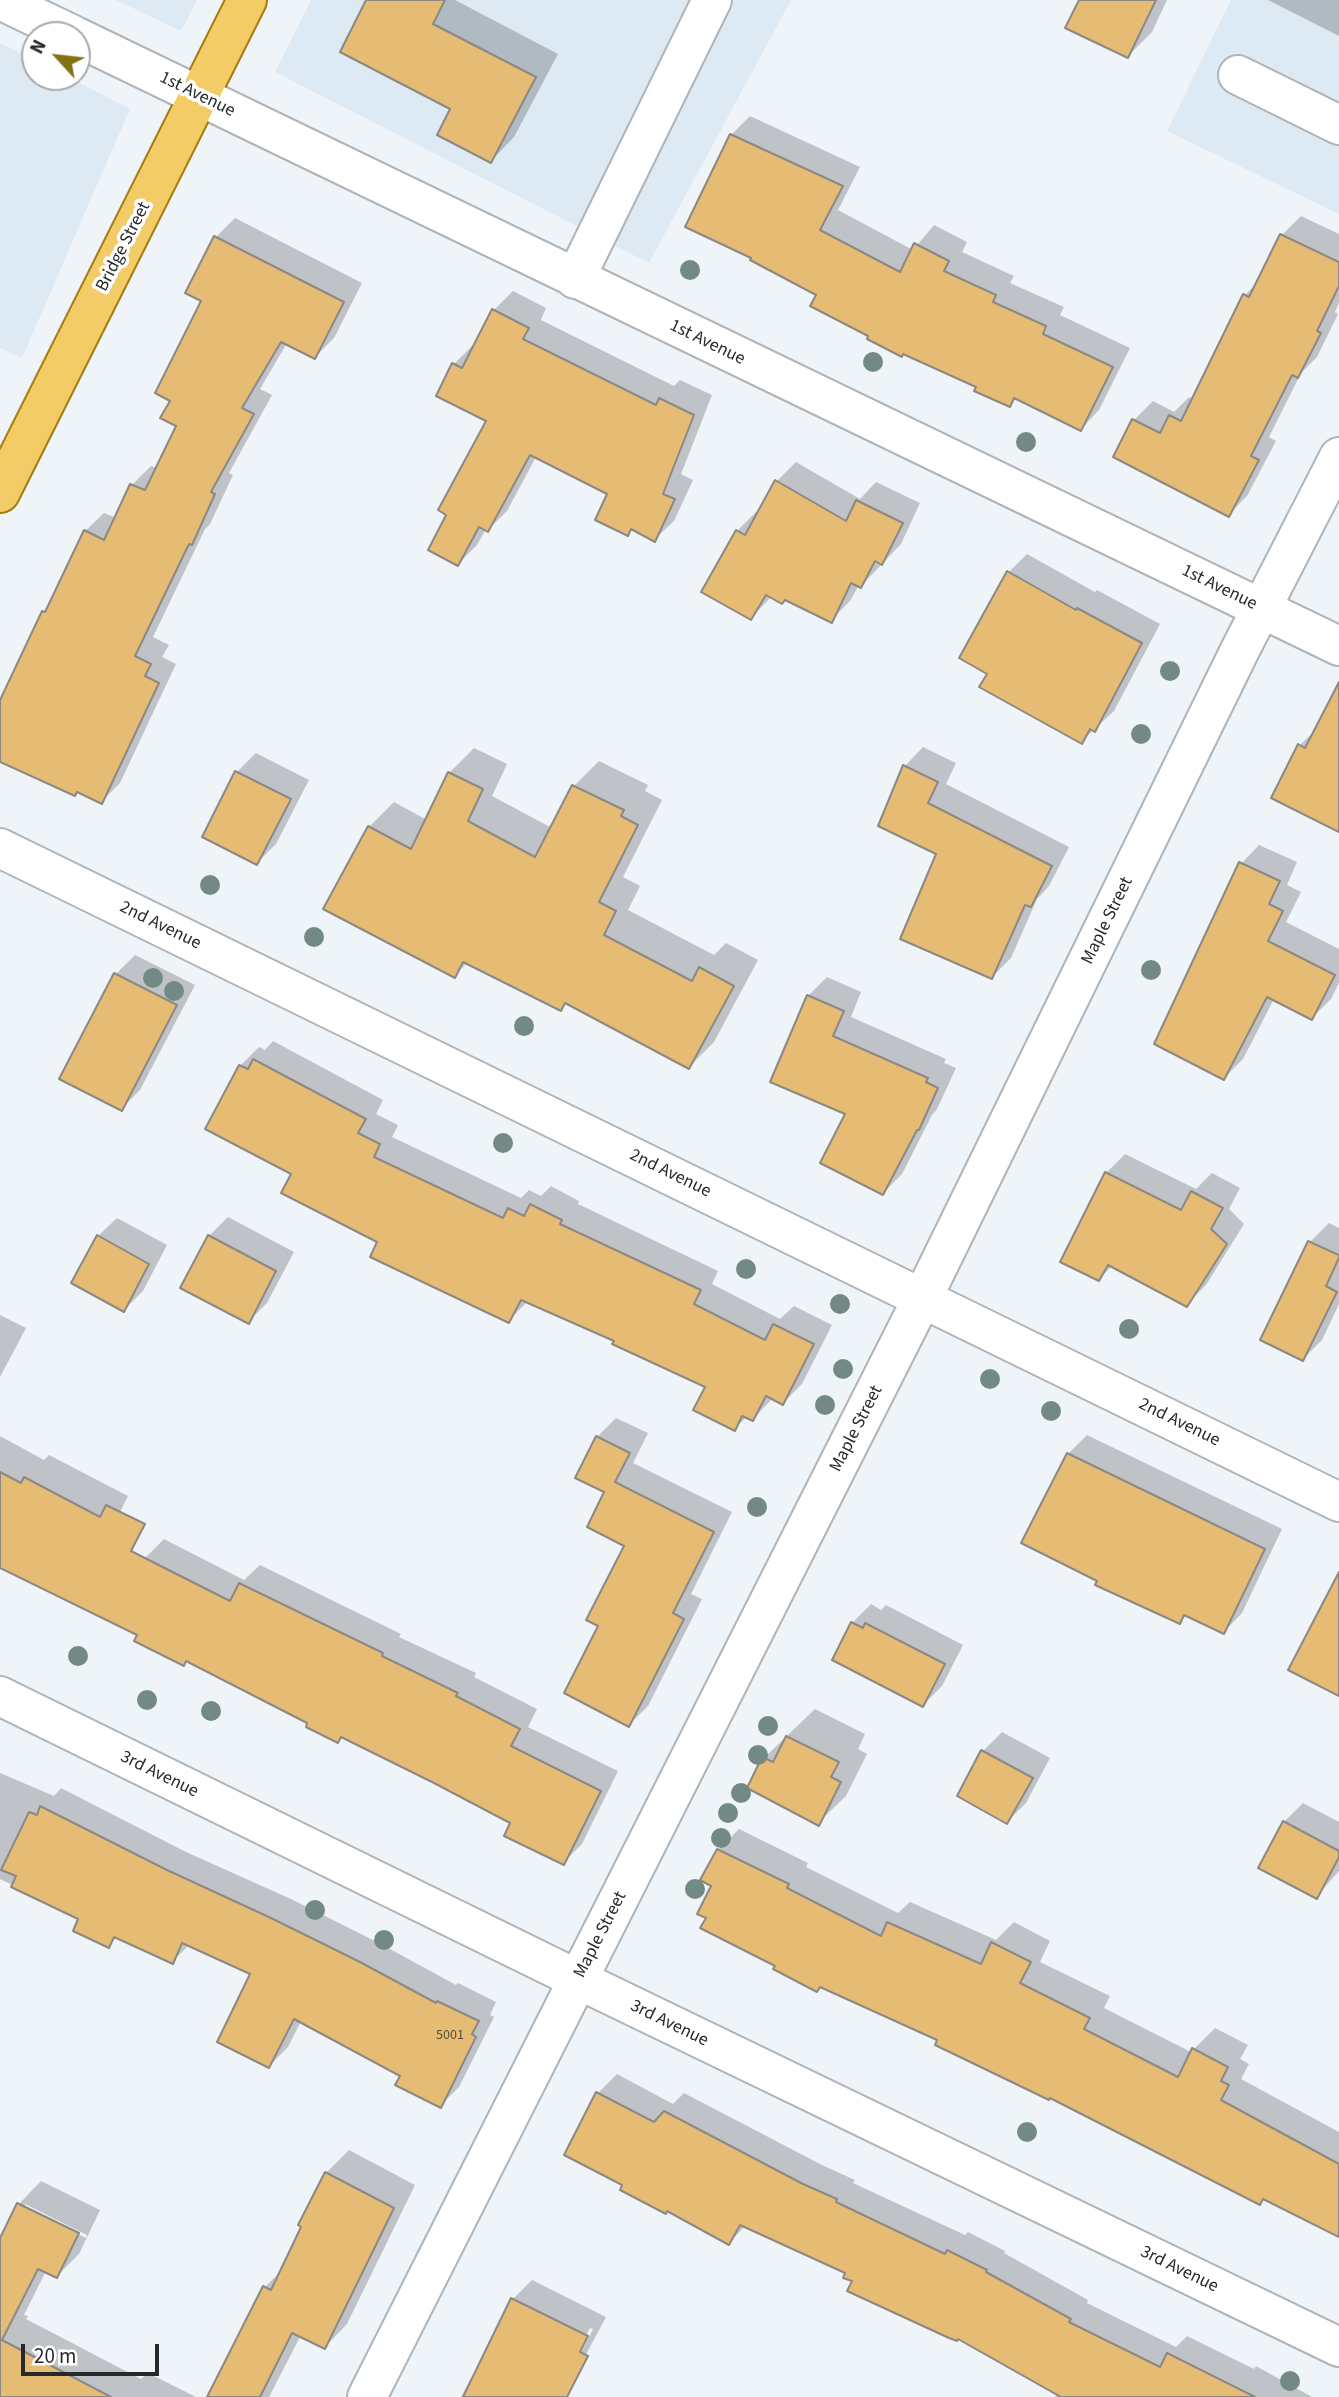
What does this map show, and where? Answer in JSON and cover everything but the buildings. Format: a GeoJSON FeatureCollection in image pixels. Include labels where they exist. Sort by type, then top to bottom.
{"type":"FeatureCollection","features":[{"type":"Feature","properties":{"kind":"main road","name":"Bridge Street"},"geometry":{"type":"LineString","coordinates":[[0,493],[247,0]]}},
{"type":"Feature","properties":{"kind":"street","name":"1st Avenue"},"geometry":{"type":"LineString","coordinates":[[1,0],[44,21]]}},
{"type":"Feature","properties":{"kind":"street"},"geometry":{"type":"LineString","coordinates":[[575,279],[712,0]]}},
{"type":"Feature","properties":{"kind":"street","name":"1st Avenue"},"geometry":{"type":"LineString","coordinates":[[91,44],[1339,646]]}},
{"type":"Feature","properties":{"kind":"street"},"geometry":{"type":"LineString","coordinates":[[1238,75],[1338,122]]}},
{"type":"Feature","properties":{"kind":"street","name":"Maple Street"},"geometry":{"type":"LineString","coordinates":[[367,2397],[923,1297],[1339,457]]}},
{"type":"Feature","properties":{"kind":"street","name":"2nd Avenue"},"geometry":{"type":"LineString","coordinates":[[0,848],[1339,1502]]}},
{"type":"Feature","properties":{"kind":"street","name":"3rd Avenue"},"geometry":{"type":"LineString","coordinates":[[0,1696],[579,1980],[1339,2347]]}},
{"type":"Feature","properties":{"kind":"shaded area"},"geometry":{"type":"Polygon","coordinates":[[[116,0],[197,0],[181,31],[116,0]]]}},
{"type":"Feature","properties":{"kind":"shaded area"},"geometry":{"type":"Polygon","coordinates":[[[311,0],[791,0],[649,263],[275,72],[311,0]]]}},
{"type":"Feature","properties":{"kind":"shaded area"},"geometry":{"type":"Polygon","coordinates":[[[1231,0],[1339,0],[1339,214],[1167,131],[1231,0]]]}},
{"type":"Feature","properties":{"kind":"shaded area"},"geometry":{"type":"Polygon","coordinates":[[[0,43],[21,53],[21,91],[91,91],[91,89],[130,109],[22,358],[0,348],[0,43]]]}}]}
